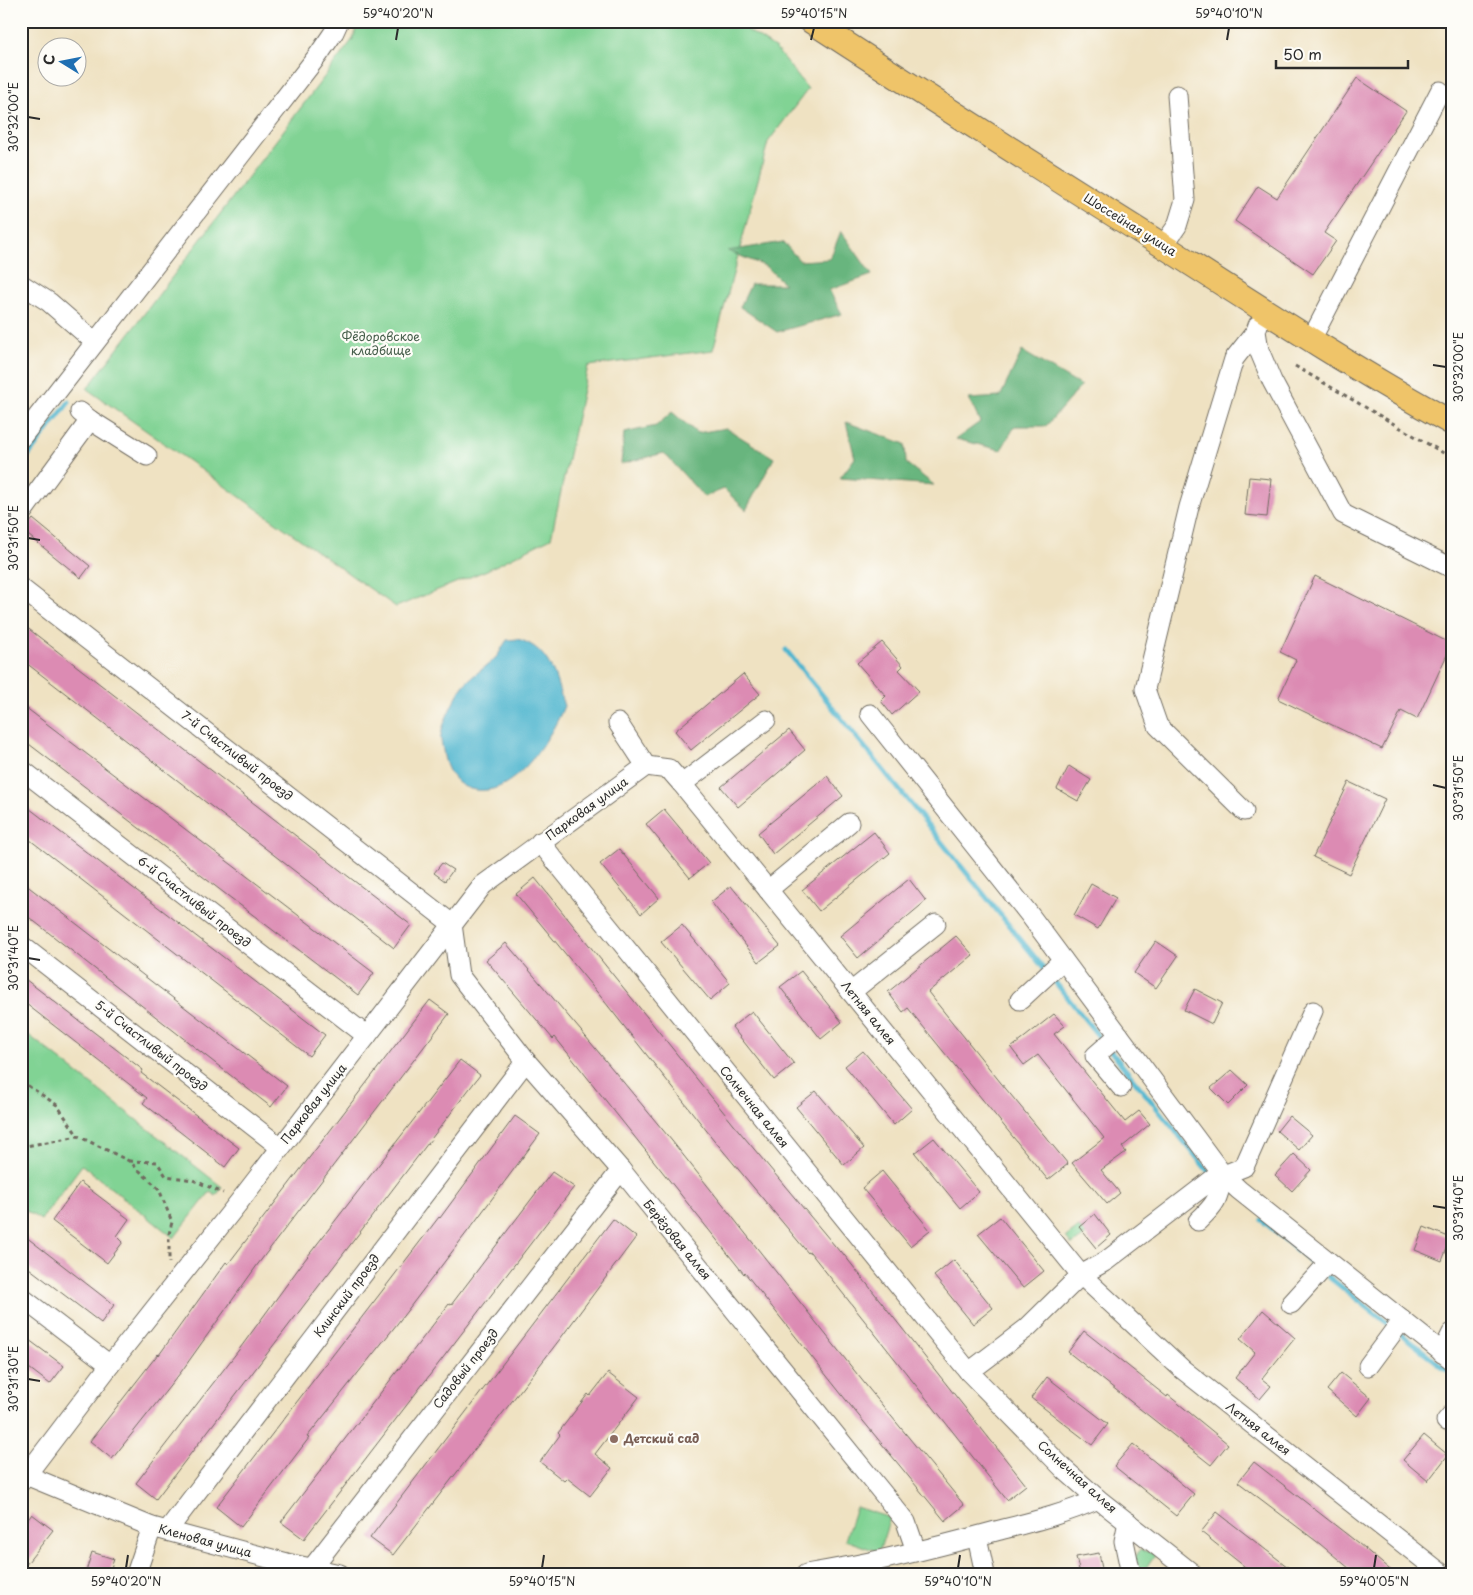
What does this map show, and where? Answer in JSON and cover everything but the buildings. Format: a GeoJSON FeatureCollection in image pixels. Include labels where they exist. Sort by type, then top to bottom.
{"type":"FeatureCollection","features":[{"type":"Feature","properties":{"kind":"main road","name":"Шоссейная улица"},"geometry":{"type":"LineString","coordinates":[[811,21],[938,104],[1163,246],[1260,320],[1311,340],[1389,388],[1452,423]]}},
{"type":"Feature","properties":{"kind":"street"},"geometry":{"type":"LineString","coordinates":[[21,438],[319,54],[339,21]]}},
{"type":"Feature","properties":{"kind":"street"},"geometry":{"type":"LineString","coordinates":[[1311,340],[1440,90]]}},
{"type":"Feature","properties":{"kind":"street"},"geometry":{"type":"LineString","coordinates":[[1163,246],[1177,226],[1185,200],[1177,95]]}},
{"type":"Feature","properties":{"kind":"street"},"geometry":{"type":"LineString","coordinates":[[21,284],[50,302],[95,342]]}},
{"type":"Feature","properties":{"kind":"street"},"geometry":{"type":"LineString","coordinates":[[1260,320],[1259,350],[1272,381],[1343,514],[1452,568]]}},
{"type":"Feature","properties":{"kind":"street"},"geometry":{"type":"LineString","coordinates":[[1244,811],[1158,726],[1145,689],[1189,507],[1234,359],[1260,320]]}},
{"type":"Feature","properties":{"kind":"street"},"geometry":{"type":"LineString","coordinates":[[21,514],[85,416],[146,456]]}},
{"type":"Feature","properties":{"kind":"street","name":"7-й Счастливый проезд"},"geometry":{"type":"LineString","coordinates":[[21,588],[452,924]]}},
{"type":"Feature","properties":{"kind":"street"},"geometry":{"type":"LineString","coordinates":[[870,714],[1029,914],[1223,1175],[1239,1190],[1447,1357],[1452,1333]]}},
{"type":"Feature","properties":{"kind":"street"},"geometry":{"type":"LineString","coordinates":[[682,784],[766,720]]}},
{"type":"Feature","properties":{"kind":"street"},"geometry":{"type":"LineString","coordinates":[[618,723],[646,766]]}},
{"type":"Feature","properties":{"kind":"street","name":"Парковая улица"},"geometry":{"type":"LineString","coordinates":[[23,1477],[239,1202],[483,885],[646,766]]}},
{"type":"Feature","properties":{"kind":"street","name":"Летняя аллея"},"geometry":{"type":"LineString","coordinates":[[646,766],[669,769],[682,784],[1081,1275],[1182,1369],[1442,1574]]}},
{"type":"Feature","properties":{"kind":"street","name":"6-й Счастливый проезд"},"geometry":{"type":"LineString","coordinates":[[21,769],[367,1036]]}},
{"type":"Feature","properties":{"kind":"street"},"geometry":{"type":"LineString","coordinates":[[768,890],[849,823]]}},
{"type":"Feature","properties":{"kind":"street","name":"Солнечная аллея"},"geometry":{"type":"LineString","coordinates":[[540,842],[968,1372],[1065,1470],[1098,1499],[1193,1574]]}},
{"type":"Feature","properties":{"kind":"street","name":"Берёзовая аллея"},"geometry":{"type":"LineString","coordinates":[[452,924],[459,975],[526,1061],[621,1170],[906,1522],[916,1551]]}},
{"type":"Feature","properties":{"kind":"street"},"geometry":{"type":"LineString","coordinates":[[851,992],[936,924]]}},
{"type":"Feature","properties":{"kind":"street","name":"5-й Счастливый проезд"},"geometry":{"type":"LineString","coordinates":[[21,944],[280,1147]]}},
{"type":"Feature","properties":{"kind":"street"},"geometry":{"type":"LineString","coordinates":[[1020,1000],[1063,960]]}},
{"type":"Feature","properties":{"kind":"street"},"geometry":{"type":"LineString","coordinates":[[968,1372],[1027,1328],[1081,1275],[1127,1245],[1213,1179],[1244,1168],[1313,1012]]}},
{"type":"Feature","properties":{"kind":"street"},"geometry":{"type":"LineString","coordinates":[[1119,1035],[1095,1056],[1121,1087]]}},
{"type":"Feature","properties":{"kind":"street","name":"Клинский проезд"},"geometry":{"type":"LineString","coordinates":[[159,1529],[526,1061]]}},
{"type":"Feature","properties":{"kind":"street","name":"Садовый проезд"},"geometry":{"type":"LineString","coordinates":[[312,1568],[621,1170]]}},
{"type":"Feature","properties":{"kind":"street"},"geometry":{"type":"LineString","coordinates":[[1198,1221],[1214,1206],[1223,1175]]}},
{"type":"Feature","properties":{"kind":"street"},"geometry":{"type":"LineString","coordinates":[[1291,1304],[1329,1262]]}},
{"type":"Feature","properties":{"kind":"street"},"geometry":{"type":"LineString","coordinates":[[21,1297],[110,1365]]}},
{"type":"Feature","properties":{"kind":"street"},"geometry":{"type":"LineString","coordinates":[[1368,1366],[1402,1320]]}},
{"type":"Feature","properties":{"kind":"street","name":"Кленовая улица"},"geometry":{"type":"LineString","coordinates":[[23,1477],[159,1529],[285,1568],[312,1568],[340,1574]]}},
{"type":"Feature","properties":{"kind":"street"},"geometry":{"type":"LineString","coordinates":[[806,1574],[841,1571],[1074,1510],[1098,1499]]}},
{"type":"Feature","properties":{"kind":"street"},"geometry":{"type":"LineString","coordinates":[[1128,1522],[1124,1541],[1131,1574]]}},
{"type":"Feature","properties":{"kind":"street","name":"Кленовая улица"},"geometry":{"type":"LineString","coordinates":[[136,1574],[159,1529]]}},
{"type":"Feature","properties":{"kind":"street"},"geometry":{"type":"LineString","coordinates":[[977,1536],[985,1574]]}},
{"type":"Feature","properties":{"kind":"path"},"geometry":{"type":"LineString","coordinates":[[1295,366],[1452,458]]}},
{"type":"Feature","properties":{"kind":"path"},"geometry":{"type":"LineString","coordinates":[[21,1081],[57,1105],[78,1136],[129,1161],[159,1190],[172,1222],[169,1234],[168,1262],[175,1283]]}},
{"type":"Feature","properties":{"kind":"path"},"geometry":{"type":"LineString","coordinates":[[21,1147],[78,1136]]}},
{"type":"Feature","properties":{"kind":"path"},"geometry":{"type":"LineString","coordinates":[[129,1161],[156,1162],[166,1176],[193,1180],[239,1202]]}},
{"type":"Feature","properties":{"kind":"green space","name":"Фёдоровское кладбище"},"geometry":{"type":"Polygon","coordinates":[[[358,21],[734,21],[776,49],[808,89],[768,142],[713,350],[588,366],[551,538],[487,570],[396,607],[87,389],[353,39],[358,21]]]}},
{"type":"Feature","properties":{"kind":"green space"},"geometry":{"type":"Polygon","coordinates":[[[841,231],[872,275],[829,290],[842,314],[777,332],[740,307],[751,284],[785,284],[765,266],[728,251],[783,242],[800,261],[830,259],[841,231]]]}},
{"type":"Feature","properties":{"kind":"green space"},"geometry":{"type":"Polygon","coordinates":[[[1022,351],[1081,386],[1046,426],[1015,426],[1001,450],[956,439],[980,422],[969,399],[1000,397],[1022,351]]]}},
{"type":"Feature","properties":{"kind":"green space"},"geometry":{"type":"Polygon","coordinates":[[[672,412],[697,433],[726,428],[774,458],[746,510],[724,489],[704,497],[664,453],[621,464],[624,433],[656,426],[672,412]]]}},
{"type":"Feature","properties":{"kind":"green space"},"geometry":{"type":"Polygon","coordinates":[[[846,422],[905,444],[906,463],[934,485],[840,478],[855,458],[846,422]]]}},
{"type":"Feature","properties":{"kind":"green space"},"geometry":{"type":"Polygon","coordinates":[[[21,1029],[222,1187],[216,1196],[210,1192],[174,1238],[82,1165],[41,1220],[21,1208],[21,1029]]]}},
{"type":"Feature","properties":{"kind":"green space"},"geometry":{"type":"Polygon","coordinates":[[[1079,1227],[1086,1235],[1072,1245],[1066,1237],[1079,1227]]]}},
{"type":"Feature","properties":{"kind":"green space"},"geometry":{"type":"Polygon","coordinates":[[[856,1507],[890,1518],[879,1552],[845,1540],[856,1507]]]}},
{"type":"Feature","properties":{"kind":"green space"},"geometry":{"type":"Polygon","coordinates":[[[1140,1550],[1156,1553],[1145,1569],[1151,1574],[1137,1574],[1133,1560],[1140,1550]]]}},
{"type":"Feature","properties":{"kind":"water"},"geometry":{"type":"Polygon","coordinates":[[[518,639],[538,650],[545,657],[554,675],[564,706],[544,744],[511,780],[499,787],[487,790],[469,789],[456,780],[447,767],[441,738],[442,730],[449,711],[464,684],[493,660],[507,640],[518,639]]]}},
{"type":"Feature","properties":{"kind":"waterway"},"geometry":{"type":"LineString","coordinates":[[21,465],[69,402]]}},
{"type":"Feature","properties":{"kind":"waterway"},"geometry":{"type":"LineString","coordinates":[[786,650],[1046,971]]}},
{"type":"Feature","properties":{"kind":"waterway"},"geometry":{"type":"LineString","coordinates":[[1051,977],[1104,1043]]}},
{"type":"Feature","properties":{"kind":"waterway"},"geometry":{"type":"LineString","coordinates":[[1109,1049],[1211,1175]]}},
{"type":"Feature","properties":{"kind":"waterway"},"geometry":{"type":"LineString","coordinates":[[1262,1220],[1318,1268]]}},
{"type":"Feature","properties":{"kind":"waterway"},"geometry":{"type":"LineString","coordinates":[[1325,1274],[1452,1374]]}},
{"type":"Feature","properties":{"kind":"place","name":"Детский сад"},"geometry":{"type":"Point","coordinates":[614,1439]}}]}
